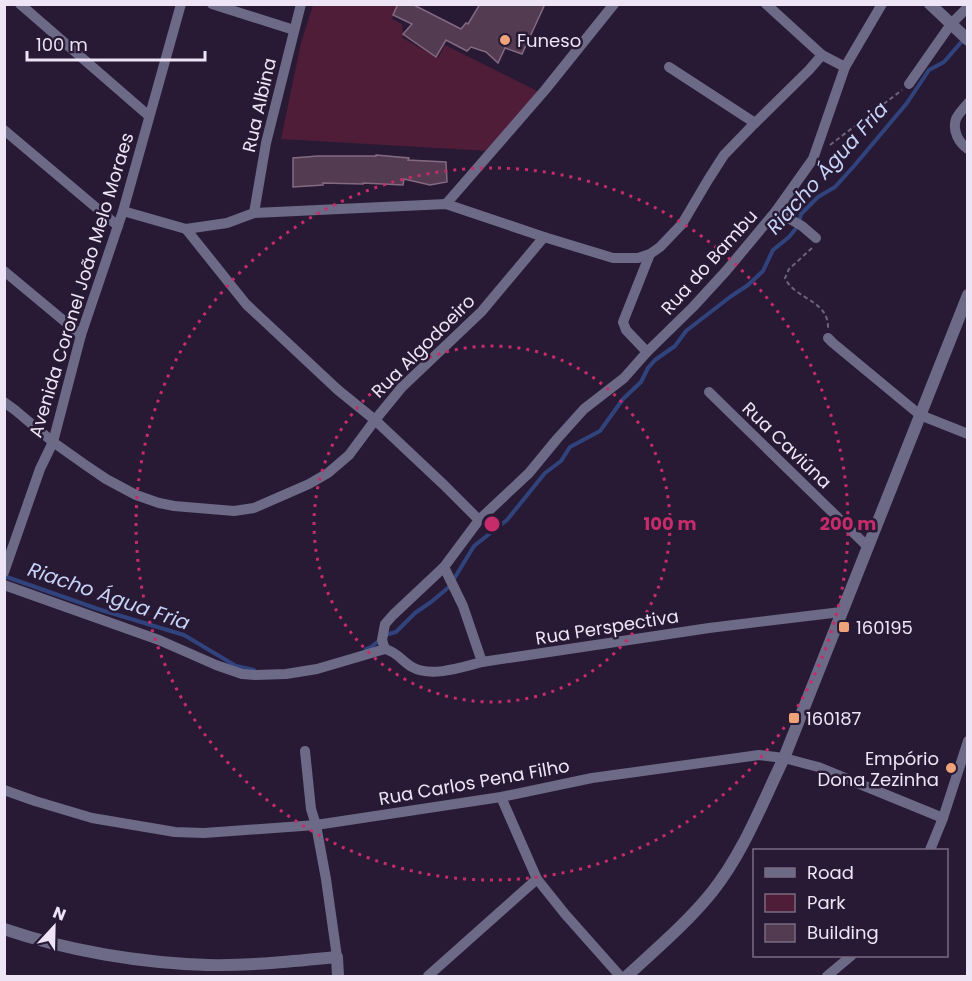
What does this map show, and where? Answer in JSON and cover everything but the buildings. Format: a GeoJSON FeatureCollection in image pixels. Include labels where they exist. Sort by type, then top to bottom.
{"type":"FeatureCollection","features":[{"type":"Feature","properties":{"kind":"street"},"geometry":{"type":"LineString","coordinates":[[20,4],[150,116]]}},
{"type":"Feature","properties":{"kind":"street","name":"Avenida Coronel João Melo Moraes"},"geometry":{"type":"LineString","coordinates":[[6,570],[40,469],[53,442],[81,335],[123,211],[181,4]]}},
{"type":"Feature","properties":{"kind":"street"},"geometry":{"type":"LineString","coordinates":[[212,4],[294,30]]}},
{"type":"Feature","properties":{"kind":"street","name":"Rua Albina"},"geometry":{"type":"LineString","coordinates":[[254,213],[266,143],[301,4]]}},
{"type":"Feature","properties":{"kind":"street"},"geometry":{"type":"LineString","coordinates":[[446,204],[545,90],[614,4]]}},
{"type":"Feature","properties":{"kind":"street"},"geometry":{"type":"LineString","coordinates":[[766,4],[822,55],[844,67]]}},
{"type":"Feature","properties":{"kind":"street"},"geometry":{"type":"LineString","coordinates":[[776,211],[813,159],[844,67],[882,4]]}},
{"type":"Feature","properties":{"kind":"street"},"geometry":{"type":"LineString","coordinates":[[930,4],[968,40]]}},
{"type":"Feature","properties":{"kind":"street"},"geometry":{"type":"LineString","coordinates":[[909,84],[968,7]]}},
{"type":"Feature","properties":{"kind":"street"},"geometry":{"type":"LineString","coordinates":[[123,211],[186,229],[227,223],[254,213],[446,204],[613,258],[638,258],[660,247],[682,224],[724,155],[822,55]]}},
{"type":"Feature","properties":{"kind":"street"},"geometry":{"type":"LineString","coordinates":[[669,67],[755,123]]}},
{"type":"Feature","properties":{"kind":"street"},"geometry":{"type":"LineString","coordinates":[[968,104],[956,119],[955,131],[961,145],[968,149]]}},
{"type":"Feature","properties":{"kind":"street"},"geometry":{"type":"LineString","coordinates":[[4,130],[118,226]]}},
{"type":"Feature","properties":{"kind":"street","name":"Rua do Bambu"},"geometry":{"type":"LineString","coordinates":[[650,254],[623,322],[626,330],[647,352],[693,307],[776,211],[802,226],[816,238]]}},
{"type":"Feature","properties":{"kind":"street"},"geometry":{"type":"LineString","coordinates":[[186,229],[246,304],[338,390],[375,420],[479,520]]}},
{"type":"Feature","properties":{"kind":"street","name":"Rua Algodoeiro"},"geometry":{"type":"LineString","coordinates":[[4,402],[53,442],[106,479],[136,495],[174,506],[234,511],[254,508],[309,484],[328,473],[349,455],[402,387],[482,311],[544,237]]}},
{"type":"Feature","properties":{"kind":"street"},"geometry":{"type":"LineString","coordinates":[[4,271],[81,335]]}},
{"type":"Feature","properties":{"kind":"street"},"geometry":{"type":"LineString","coordinates":[[627,976],[711,893],[741,849],[784,758],[968,295]]}},
{"type":"Feature","properties":{"kind":"street"},"geometry":{"type":"LineString","coordinates":[[828,338],[920,415],[968,434]]}},
{"type":"Feature","properties":{"kind":"street"},"geometry":{"type":"LineString","coordinates":[[4,585],[159,640],[242,674],[286,674],[317,669],[384,645],[385,624],[445,570],[479,520],[530,474],[584,409],[624,378],[647,352]]}},
{"type":"Feature","properties":{"kind":"street","name":"Rua Caviúna"},"geometry":{"type":"LineString","coordinates":[[709,392],[867,546]]}},
{"type":"Feature","properties":{"kind":"street"},"geometry":{"type":"LineString","coordinates":[[445,570],[463,606],[482,662]]}},
{"type":"Feature","properties":{"kind":"street","name":"Rua Perspectiva"},"geometry":{"type":"LineString","coordinates":[[384,645],[413,668],[448,671],[482,662],[709,628],[841,612]]}},
{"type":"Feature","properties":{"kind":"street"},"geometry":{"type":"LineString","coordinates":[[930,849],[968,741]]}},
{"type":"Feature","properties":{"kind":"street"},"geometry":{"type":"LineString","coordinates":[[305,751],[310,800],[326,879],[338,976]]}},
{"type":"Feature","properties":{"kind":"street","name":"Rua Carlos Pena Filho"},"geometry":{"type":"LineString","coordinates":[[4,790],[92,818],[175,832],[204,833],[316,825],[501,797],[592,778],[759,755],[801,761],[943,818]]}},
{"type":"Feature","properties":{"kind":"street"},"geometry":{"type":"LineString","coordinates":[[501,797],[537,879],[620,976]]}},
{"type":"Feature","properties":{"kind":"street"},"geometry":{"type":"LineString","coordinates":[[428,976],[537,879]]}},
{"type":"Feature","properties":{"kind":"street"},"geometry":{"type":"LineString","coordinates":[[4,929],[77,950],[160,961],[218,965],[275,963],[337,957]]}},
{"type":"Feature","properties":{"kind":"street"},"geometry":{"type":"LineString","coordinates":[[827,976],[850,957]]}},
{"type":"Feature","properties":{"kind":"path"},"geometry":{"type":"LineString","coordinates":[[813,159],[909,84]]}},
{"type":"Feature","properties":{"kind":"path"},"geometry":{"type":"LineString","coordinates":[[816,238],[817,243],[814,247],[789,269],[785,278],[792,289],[822,310],[828,321],[828,338]]}},
{"type":"Feature","properties":{"kind":"green space"},"geometry":{"type":"Polygon","coordinates":[[[313,5],[398,5],[392,19],[402,24],[403,38],[438,58],[445,45],[539,92],[490,151],[281,139],[301,43],[313,5]]]}},
{"type":"Feature","properties":{"kind":"waterway","name":"Riacho Água Fria"},"geometry":{"type":"LineString","coordinates":[[385,635],[396,632],[415,613],[449,587],[474,546],[507,520],[545,473],[561,461],[570,447],[600,431],[623,399],[641,382],[655,360],[675,346],[686,331],[748,285],[763,271],[773,250],[798,226],[801,214],[818,197],[835,187],[907,103],[929,70],[944,62],[963,40]]}},
{"type":"Feature","properties":{"kind":"waterway","name":"Riacho Água Fria"},"geometry":{"type":"LineString","coordinates":[[4,576],[98,609],[184,635],[236,666],[254,670]]}},
{"type":"Feature","properties":{"kind":"waterway","name":"Riacho Água Fria"},"geometry":{"type":"LineString","coordinates":[[366,649],[380,640]]}},
{"type":"Feature","properties":{"kind":"place","name":"Funeso"},"geometry":{"type":"Point","coordinates":[505,40]}},
{"type":"Feature","properties":{"kind":"place","name":"160195"},"geometry":{"type":"Point","coordinates":[844,627]}},
{"type":"Feature","properties":{"kind":"place","name":"160187"},"geometry":{"type":"Point","coordinates":[794,718]}},
{"type":"Feature","properties":{"kind":"place","name":"Empório Dona Zezinha"},"geometry":{"type":"Point","coordinates":[951,768]}}]}
